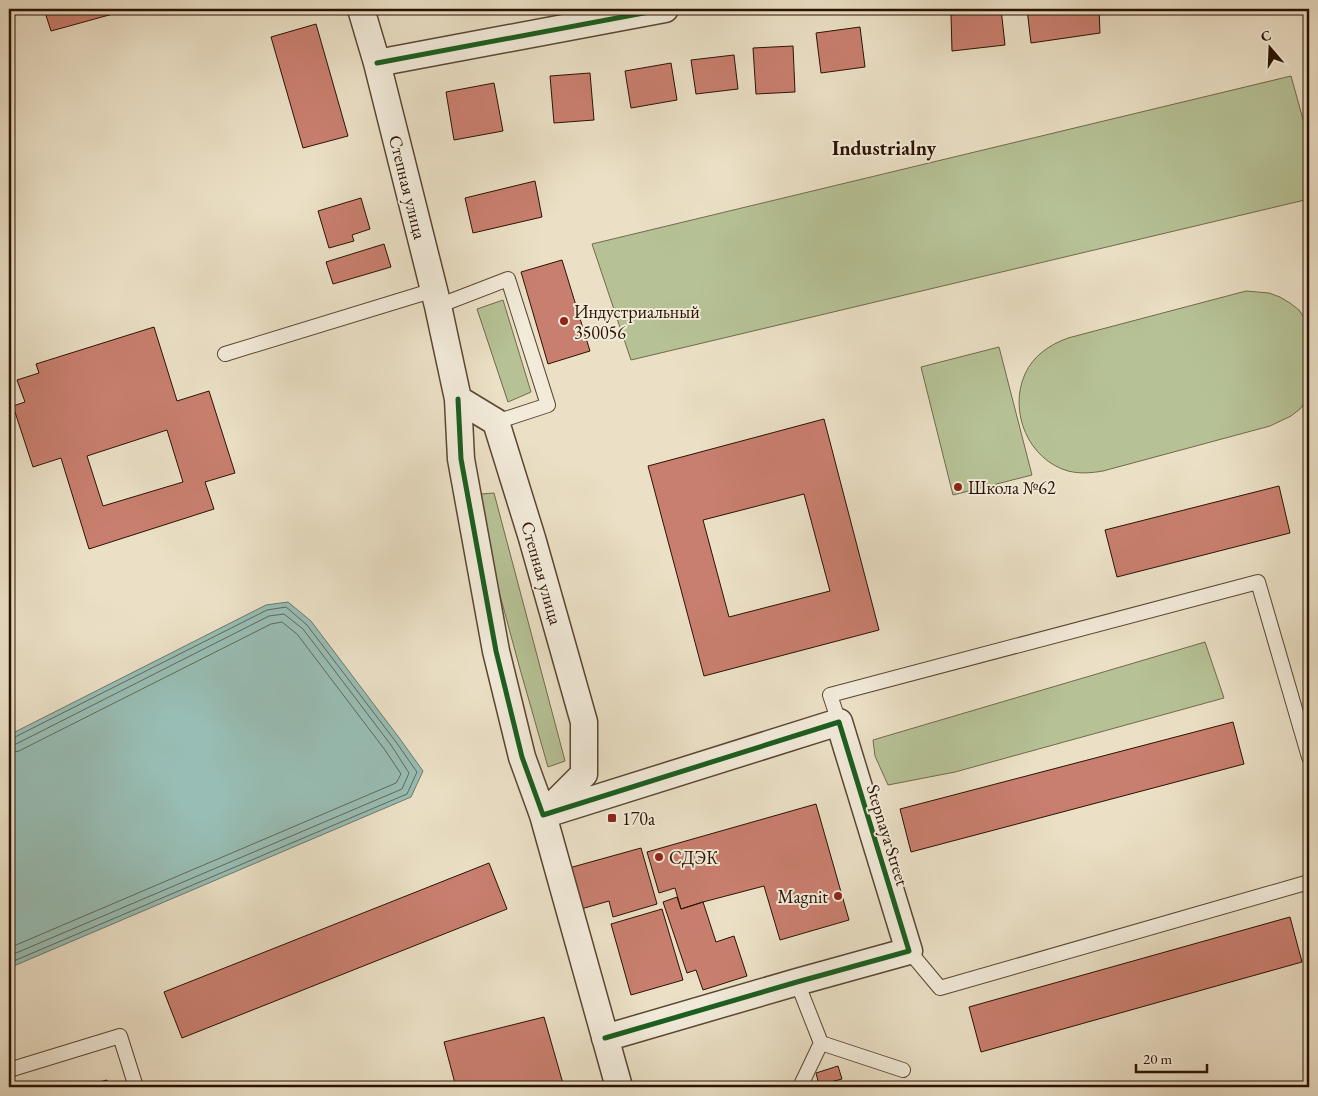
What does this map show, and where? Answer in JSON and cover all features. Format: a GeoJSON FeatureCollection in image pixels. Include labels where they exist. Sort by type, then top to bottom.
{"type":"FeatureCollection","features":[{"type":"Feature","properties":{"kind":"street","name":"Степная улица"},"geometry":{"type":"LineString","coordinates":[[361,9],[377,63],[436,298],[458,399],[461,459],[496,651],[522,757],[543,815],[584,774],[584,722],[532,538],[496,422]]}},
{"type":"Feature","properties":{"kind":"street"},"geometry":{"type":"LineString","coordinates":[[377,63],[665,9]]}},
{"type":"Feature","properties":{"kind":"street"},"geometry":{"type":"LineString","coordinates":[[458,399],[496,422]]}},
{"type":"Feature","properties":{"kind":"street"},"geometry":{"type":"LineString","coordinates":[[619,1087],[543,815],[839,722]]}},
{"type":"Feature","properties":{"kind":"street","name":"Stepnaya Street"},"geometry":{"type":"LineString","coordinates":[[839,722],[909,951]]}},
{"type":"Feature","properties":{"kind":"street"},"geometry":{"type":"LineString","coordinates":[[605,1038],[909,951]]}},
{"type":"Feature","properties":{"kind":"lane"},"geometry":{"type":"LineString","coordinates":[[225,354],[508,279],[548,405],[496,422]]}},
{"type":"Feature","properties":{"kind":"lane"},"geometry":{"type":"LineString","coordinates":[[839,722],[830,694],[1258,582],[1309,758]]}},
{"type":"Feature","properties":{"kind":"lane"},"geometry":{"type":"LineString","coordinates":[[909,951],[940,988],[1309,882]]}},
{"type":"Feature","properties":{"kind":"lane"},"geometry":{"type":"LineString","coordinates":[[797,982],[821,1043],[800,1087]]}},
{"type":"Feature","properties":{"kind":"lane"},"geometry":{"type":"LineString","coordinates":[[9,1070],[120,1036],[136,1087]]}},
{"type":"Feature","properties":{"kind":"lane"},"geometry":{"type":"LineString","coordinates":[[821,1043],[903,1070]]}},
{"type":"Feature","properties":{"kind":"green space"},"geometry":{"type":"Polygon","coordinates":[[[1291,76],[1309,141],[1309,199],[631,360],[592,244],[1291,76]]]}},
{"type":"Feature","properties":{"kind":"green space"},"geometry":{"type":"Polygon","coordinates":[[[1246,291],[1269,293],[1280,297],[1299,310],[1309,325],[1309,397],[1300,409],[1291,416],[1270,426],[1103,471],[1072,472],[1054,465],[1042,457],[1026,433],[1019,404],[1020,389],[1025,374],[1032,362],[1042,352],[1068,338],[1246,291]]]}},
{"type":"Feature","properties":{"kind":"green space"},"geometry":{"type":"Polygon","coordinates":[[[503,300],[531,392],[508,402],[477,309],[503,300]]]}},
{"type":"Feature","properties":{"kind":"green space"},"geometry":{"type":"Polygon","coordinates":[[[999,347],[1032,475],[953,495],[921,367],[999,347]]]}},
{"type":"Feature","properties":{"kind":"green space"},"geometry":{"type":"Polygon","coordinates":[[[494,493],[565,761],[548,767],[494,573],[481,494],[494,493]]]}},
{"type":"Feature","properties":{"kind":"green space"},"geometry":{"type":"Polygon","coordinates":[[[1205,642],[1224,698],[955,772],[888,785],[875,756],[873,740],[1205,642]]]}},
{"type":"Feature","properties":{"kind":"water"},"geometry":{"type":"Polygon","coordinates":[[[288,602],[311,621],[423,771],[411,797],[9,968],[9,735],[266,605],[288,602]]]}},
{"type":"Feature","properties":{"kind":"building"},"geometry":{"type":"Polygon","coordinates":[[[44,9],[131,9],[51,31],[44,9]]]}},
{"type":"Feature","properties":{"kind":"building"},"geometry":{"type":"Polygon","coordinates":[[[1001,9],[1005,45],[952,51],[951,15],[1001,9]]]}},
{"type":"Feature","properties":{"kind":"building"},"geometry":{"type":"Polygon","coordinates":[[[1027,9],[1099,9],[1100,33],[1031,43],[1027,9]]]}},
{"type":"Feature","properties":{"kind":"building"},"geometry":{"type":"Polygon","coordinates":[[[316,24],[348,136],[303,148],[271,37],[316,24]]]}},
{"type":"Feature","properties":{"kind":"building"},"geometry":{"type":"Polygon","coordinates":[[[860,27],[865,67],[821,73],[816,33],[860,27]]]}},
{"type":"Feature","properties":{"kind":"building"},"geometry":{"type":"Polygon","coordinates":[[[793,46],[795,92],[756,94],[753,48],[793,46]]]}},
{"type":"Feature","properties":{"kind":"building"},"geometry":{"type":"Polygon","coordinates":[[[734,55],[738,89],[696,94],[691,60],[734,55]]]}},
{"type":"Feature","properties":{"kind":"building"},"geometry":{"type":"Polygon","coordinates":[[[671,63],[677,100],[631,108],[625,71],[671,63]]]}},
{"type":"Feature","properties":{"kind":"building"},"geometry":{"type":"Polygon","coordinates":[[[590,73],[594,120],[554,123],[550,76],[590,73]]]}},
{"type":"Feature","properties":{"kind":"building"},"geometry":{"type":"Polygon","coordinates":[[[494,83],[503,131],[454,140],[446,92],[494,83]]]}},
{"type":"Feature","properties":{"kind":"building"},"geometry":{"type":"Polygon","coordinates":[[[535,181],[542,217],[473,233],[465,198],[535,181]]]}},
{"type":"Feature","properties":{"kind":"building"},"geometry":{"type":"Polygon","coordinates":[[[361,198],[370,229],[352,235],[354,241],[329,248],[318,211],[361,198]]]}},
{"type":"Feature","properties":{"kind":"building"},"geometry":{"type":"Polygon","coordinates":[[[384,244],[391,267],[333,284],[326,262],[384,244]]]}},
{"type":"Feature","properties":{"kind":"building"},"geometry":{"type":"Polygon","coordinates":[[[562,260],[590,351],[548,364],[521,272],[562,260]]]}},
{"type":"Feature","properties":{"kind":"building"},"geometry":{"type":"Polygon","coordinates":[[[154,327],[177,401],[209,391],[235,473],[205,482],[214,509],[89,549],[61,458],[33,467],[13,406],[25,402],[17,380],[39,373],[36,364],[154,327]],[[167,430],[87,456],[103,506],[183,482],[167,430]]]}},
{"type":"Feature","properties":{"kind":"building"},"geometry":{"type":"Polygon","coordinates":[[[824,419],[879,630],[704,676],[648,466],[824,419]],[[804,494],[703,520],[729,617],[830,591],[804,494]]]}},
{"type":"Feature","properties":{"kind":"building"},"geometry":{"type":"Polygon","coordinates":[[[1279,486],[1290,533],[1117,577],[1105,530],[1279,486]]]}},
{"type":"Feature","properties":{"kind":"building"},"geometry":{"type":"Polygon","coordinates":[[[1233,722],[1244,764],[911,852],[900,809],[1233,722]]]}},
{"type":"Feature","properties":{"kind":"building"},"geometry":{"type":"Polygon","coordinates":[[[816,804],[849,920],[780,940],[764,886],[681,909],[675,888],[659,893],[647,852],[816,804]]]}},
{"type":"Feature","properties":{"kind":"building"},"geometry":{"type":"Polygon","coordinates":[[[641,848],[657,904],[613,917],[609,901],[581,909],[569,868],[641,848]]]}},
{"type":"Feature","properties":{"kind":"building"},"geometry":{"type":"Polygon","coordinates":[[[489,863],[507,909],[182,1038],[164,992],[489,863]]]}},
{"type":"Feature","properties":{"kind":"building"},"geometry":{"type":"Polygon","coordinates":[[[677,897],[681,909],[703,902],[716,942],[734,936],[747,976],[703,990],[696,970],[687,973],[663,902],[677,897]]]}},
{"type":"Feature","properties":{"kind":"building"},"geometry":{"type":"Polygon","coordinates":[[[662,909],[683,980],[631,995],[611,924],[662,909]]]}},
{"type":"Feature","properties":{"kind":"building"},"geometry":{"type":"Polygon","coordinates":[[[1290,917],[1302,962],[981,1052],[969,1007],[1290,917]]]}},
{"type":"Feature","properties":{"kind":"building"},"geometry":{"type":"Polygon","coordinates":[[[544,1017],[564,1087],[456,1087],[444,1042],[544,1017]]]}},
{"type":"Feature","properties":{"kind":"building"},"geometry":{"type":"Polygon","coordinates":[[[838,1066],[842,1079],[819,1085],[816,1073],[838,1066]]]}},
{"type":"Feature","properties":{"kind":"building"},"geometry":{"type":"Polygon","coordinates":[[[107,1080],[108,1087],[79,1087],[107,1080]]]}},
{"type":"Feature","properties":{"kind":"cycle path"},"geometry":{"type":"LineString","coordinates":[[377,63],[665,9]]}},
{"type":"Feature","properties":{"kind":"cycle path"},"geometry":{"type":"LineString","coordinates":[[458,399],[461,459],[496,651],[522,757],[543,815],[839,722],[909,951],[605,1038]]}},
{"type":"Feature","properties":{"kind":"place","name":"Индустриальный 350056"},"geometry":{"type":"Point","coordinates":[564,321]}},
{"type":"Feature","properties":{"kind":"place","name":"Школа №62"},"geometry":{"type":"Point","coordinates":[958,487]}},
{"type":"Feature","properties":{"kind":"place","name":"170а"},"geometry":{"type":"Point","coordinates":[612,818]}},
{"type":"Feature","properties":{"kind":"place","name":"СДЭК"},"geometry":{"type":"Point","coordinates":[659,857]}},
{"type":"Feature","properties":{"kind":"place","name":"Magnit"},"geometry":{"type":"Point","coordinates":[838,896]}},
{"type":"Feature","properties":{"kind":"district","name":"Industrialny"},"geometry":{"type":"Point","coordinates":[884,148]}}]}
